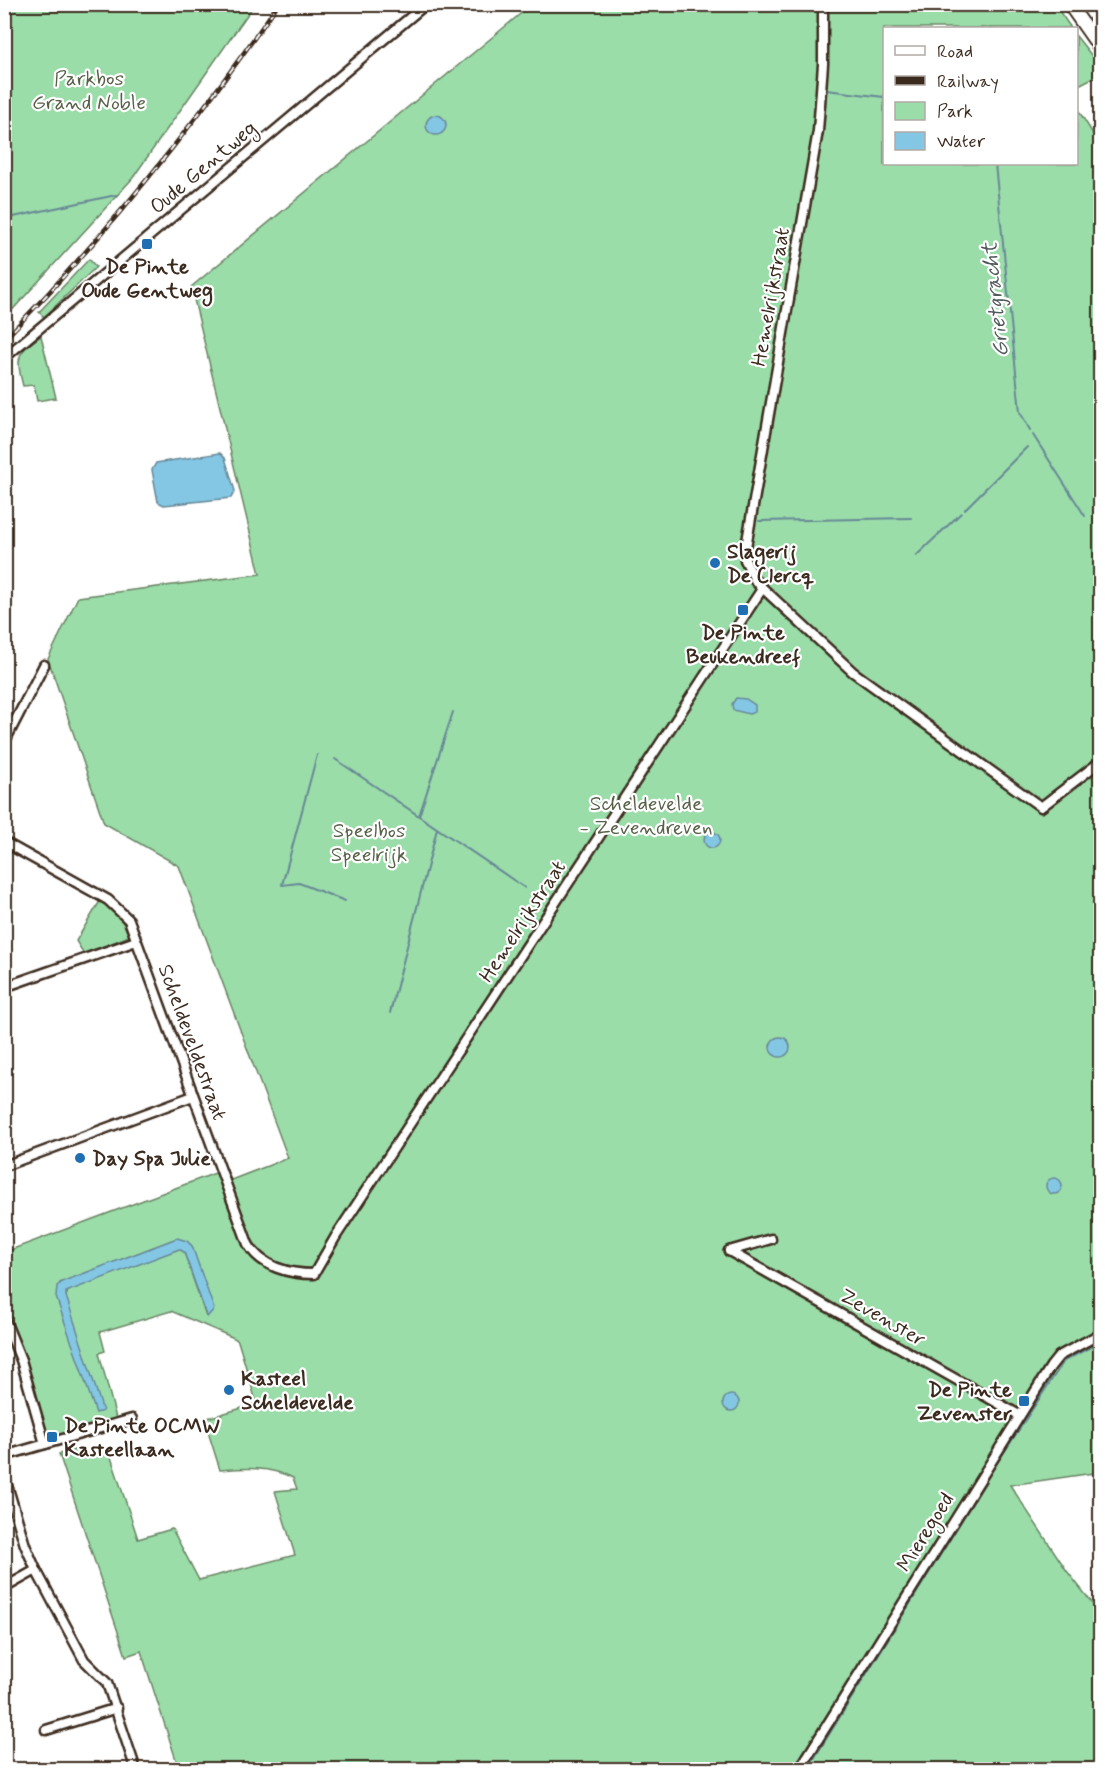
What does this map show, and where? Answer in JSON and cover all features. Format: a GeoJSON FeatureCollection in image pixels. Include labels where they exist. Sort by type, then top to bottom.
{"type":"FeatureCollection","features":[{"type":"Feature","properties":{"kind":"street","name":"Oude Gentweg"},"geometry":{"type":"LineString","coordinates":[[4,358],[426,4]]}},
{"type":"Feature","properties":{"kind":"street","name":"Hemelrijkstraat"},"geometry":{"type":"LineString","coordinates":[[823,4],[823,64],[818,131],[746,548],[745,560],[749,573],[762,589],[777,599],[853,672],[1041,807],[1101,762]]}},
{"type":"Feature","properties":{"kind":"street"},"geometry":{"type":"LineString","coordinates":[[1069,4],[1101,48]]}},
{"type":"Feature","properties":{"kind":"street","name":"Hemelrijkstraat"},"geometry":{"type":"LineString","coordinates":[[314,1274],[336,1236],[762,589]]}},
{"type":"Feature","properties":{"kind":"street"},"geometry":{"type":"LineString","coordinates":[[4,742],[44,665]]}},
{"type":"Feature","properties":{"kind":"street","name":"Scheldeveldestraat"},"geometry":{"type":"LineString","coordinates":[[4,842],[108,900],[129,921],[252,1251],[276,1268],[314,1274]]}},
{"type":"Feature","properties":{"kind":"street"},"geometry":{"type":"LineString","coordinates":[[4,987],[136,941]]}},
{"type":"Feature","properties":{"kind":"street"},"geometry":{"type":"LineString","coordinates":[[4,1166],[193,1096]]}},
{"type":"Feature","properties":{"kind":"street","name":"Zevenster"},"geometry":{"type":"LineString","coordinates":[[771,1239],[729,1251],[1019,1415]]}},
{"type":"Feature","properties":{"kind":"street"},"geometry":{"type":"LineString","coordinates":[[4,1318],[21,1360],[45,1444]]}},
{"type":"Feature","properties":{"kind":"street","name":"Mieregoed"},"geometry":{"type":"LineString","coordinates":[[799,1770],[1019,1415],[1059,1356],[1101,1334]]}},
{"type":"Feature","properties":{"kind":"street"},"geometry":{"type":"LineString","coordinates":[[4,1456],[132,1419]]}},
{"type":"Feature","properties":{"kind":"street"},"geometry":{"type":"LineString","coordinates":[[4,1475],[25,1545],[36,1570],[84,1660],[107,1683],[136,1770]]}},
{"type":"Feature","properties":{"kind":"street"},"geometry":{"type":"LineString","coordinates":[[4,1588],[36,1570]]}},
{"type":"Feature","properties":{"kind":"street"},"geometry":{"type":"LineString","coordinates":[[46,1730],[117,1708]]}},
{"type":"Feature","properties":{"kind":"green space","name":"Parkbos Grand Noble"},"geometry":{"type":"Polygon","coordinates":[[[5,4],[254,5],[132,179],[5,318],[5,4]]]}},
{"type":"Feature","properties":{"kind":"green space","name":"Scheldevelde - Zevendreven"},"geometry":{"type":"Polygon","coordinates":[[[531,5],[1055,5],[1070,27],[883,27],[883,165],[1078,165],[1078,110],[1095,137],[1100,134],[1100,1472],[1010,1485],[1067,1571],[1100,1613],[1100,1769],[179,1769],[141,1651],[126,1656],[59,1454],[81,1448],[94,1455],[109,1451],[138,1539],[172,1529],[199,1580],[295,1555],[275,1491],[297,1489],[293,1478],[275,1471],[248,1468],[220,1470],[204,1419],[249,1406],[256,1401],[238,1341],[171,1311],[100,1332],[105,1351],[99,1353],[116,1418],[53,1439],[47,1435],[22,1351],[5,1310],[5,1252],[226,1169],[231,1180],[288,1158],[179,866],[104,823],[48,659],[78,597],[260,574],[191,287],[531,5]],[[172,1240],[60,1283],[66,1296],[69,1289],[179,1249],[184,1252],[206,1317],[192,1246],[172,1240]]]}},
{"type":"Feature","properties":{"kind":"green space"},"geometry":{"type":"Polygon","coordinates":[[[1078,38],[1100,66],[1100,74],[1078,85],[1078,38]]]}},
{"type":"Feature","properties":{"kind":"green space"},"geometry":{"type":"Polygon","coordinates":[[[89,259],[96,267],[44,317],[39,312],[89,259]]]}},
{"type":"Feature","properties":{"kind":"green space"},"geometry":{"type":"Polygon","coordinates":[[[41,336],[56,398],[37,401],[34,385],[23,386],[19,362],[22,351],[41,336]]]}},
{"type":"Feature","properties":{"kind":"green space"},"geometry":{"type":"Polygon","coordinates":[[[100,901],[118,912],[129,936],[84,954],[76,941],[100,901]]]}},
{"type":"Feature","properties":{"kind":"water"},"geometry":{"type":"Polygon","coordinates":[[[436,115],[443,118],[446,125],[443,132],[436,135],[429,132],[426,125],[429,118],[436,115]]]}},
{"type":"Feature","properties":{"kind":"water"},"geometry":{"type":"Polygon","coordinates":[[[220,453],[225,458],[235,491],[231,498],[164,505],[158,502],[152,470],[156,463],[220,453]]]}},
{"type":"Feature","properties":{"kind":"water"},"geometry":{"type":"Polygon","coordinates":[[[736,698],[746,699],[755,705],[755,712],[749,714],[733,710],[732,704],[736,698]]]}},
{"type":"Feature","properties":{"kind":"water"},"geometry":{"type":"Polygon","coordinates":[[[712,832],[718,834],[720,840],[718,846],[712,848],[706,846],[704,840],[706,834],[712,832]]]}},
{"type":"Feature","properties":{"kind":"water"},"geometry":{"type":"Polygon","coordinates":[[[780,1037],[787,1040],[790,1047],[787,1054],[780,1057],[773,1054],[770,1047],[773,1040],[780,1037]]]}},
{"type":"Feature","properties":{"kind":"water"},"geometry":{"type":"Polygon","coordinates":[[[1051,1178],[1057,1178],[1062,1186],[1060,1192],[1051,1194],[1046,1189],[1046,1183],[1051,1178]]]}},
{"type":"Feature","properties":{"kind":"water"},"geometry":{"type":"Polygon","coordinates":[[[177,1238],[187,1241],[192,1246],[214,1309],[207,1317],[184,1252],[179,1249],[66,1292],[103,1411],[96,1413],[56,1297],[57,1286],[64,1281],[177,1238]]]}},
{"type":"Feature","properties":{"kind":"water"},"geometry":{"type":"Polygon","coordinates":[[[731,1395],[737,1397],[739,1403],[737,1409],[731,1411],[725,1409],[723,1403],[725,1397],[731,1395]]]}},
{"type":"Feature","properties":{"kind":"waterway"},"geometry":{"type":"LineString","coordinates":[[826,81],[827,9]]}},
{"type":"Feature","properties":{"kind":"waterway","name":"Grietgracht"},"geometry":{"type":"LineString","coordinates":[[826,87],[826,90],[883,97]]}},
{"type":"Feature","properties":{"kind":"waterway","name":"Grietgracht"},"geometry":{"type":"LineString","coordinates":[[995,165],[1020,412],[1030,430]]}},
{"type":"Feature","properties":{"kind":"waterway"},"geometry":{"type":"LineString","coordinates":[[4,219],[116,195]]}},
{"type":"Feature","properties":{"kind":"waterway","name":"Grietgracht"},"geometry":{"type":"LineString","coordinates":[[1033,435],[1085,516]]}},
{"type":"Feature","properties":{"kind":"waterway"},"geometry":{"type":"LineString","coordinates":[[965,509],[1027,447]]}},
{"type":"Feature","properties":{"kind":"waterway"},"geometry":{"type":"LineString","coordinates":[[916,556],[961,513]]}},
{"type":"Feature","properties":{"kind":"waterway","name":"Grietgracht"},"geometry":{"type":"LineString","coordinates":[[1097,517],[1100,524]]}},
{"type":"Feature","properties":{"kind":"waterway"},"geometry":{"type":"LineString","coordinates":[[759,521],[911,518]]}},
{"type":"Feature","properties":{"kind":"waterway"},"geometry":{"type":"LineString","coordinates":[[419,816],[453,712]]}},
{"type":"Feature","properties":{"kind":"waterway"},"geometry":{"type":"LineString","coordinates":[[317,755],[282,885],[299,883],[345,901]]}},
{"type":"Feature","properties":{"kind":"waterway"},"geometry":{"type":"LineString","coordinates":[[335,759],[525,888]]}},
{"type":"Feature","properties":{"kind":"waterway"},"geometry":{"type":"LineString","coordinates":[[390,1013],[437,829]]}},
{"type":"Feature","properties":{"kind":"waterway"},"geometry":{"type":"LineString","coordinates":[[995,1466],[1064,1361],[1100,1342]]}},
{"type":"Feature","properties":{"kind":"waterway"},"geometry":{"type":"LineString","coordinates":[[807,1770],[986,1481]]}},
{"type":"Feature","properties":{"kind":"railway"},"geometry":{"type":"LineString","coordinates":[[4,340],[78,260],[148,178],[215,92],[278,4]]}},
{"type":"Feature","properties":{"kind":"place","name":"De Pinte Oude Gentweg"},"geometry":{"type":"Point","coordinates":[147,244]}},
{"type":"Feature","properties":{"kind":"place","name":"Slagerij De Clercq"},"geometry":{"type":"Point","coordinates":[715,563]}},
{"type":"Feature","properties":{"kind":"place","name":"De Pinte Beukendreef"},"geometry":{"type":"Point","coordinates":[743,610]}},
{"type":"Feature","properties":{"kind":"place","name":"Day Spa Julie"},"geometry":{"type":"Point","coordinates":[80,1158]}},
{"type":"Feature","properties":{"kind":"place","name":"Kasteel Scheldevelde"},"geometry":{"type":"Point","coordinates":[229,1390]}},
{"type":"Feature","properties":{"kind":"place","name":"De Pinte Zevenster"},"geometry":{"type":"Point","coordinates":[1024,1401]}},
{"type":"Feature","properties":{"kind":"place","name":"De Pinte OCMW Kasteellaan"},"geometry":{"type":"Point","coordinates":[52,1437]}},
{"type":"Feature","properties":{"kind":"park label","name":"Speelbos Speelrijk"},"geometry":{"type":"Point","coordinates":[369,842]}}]}
